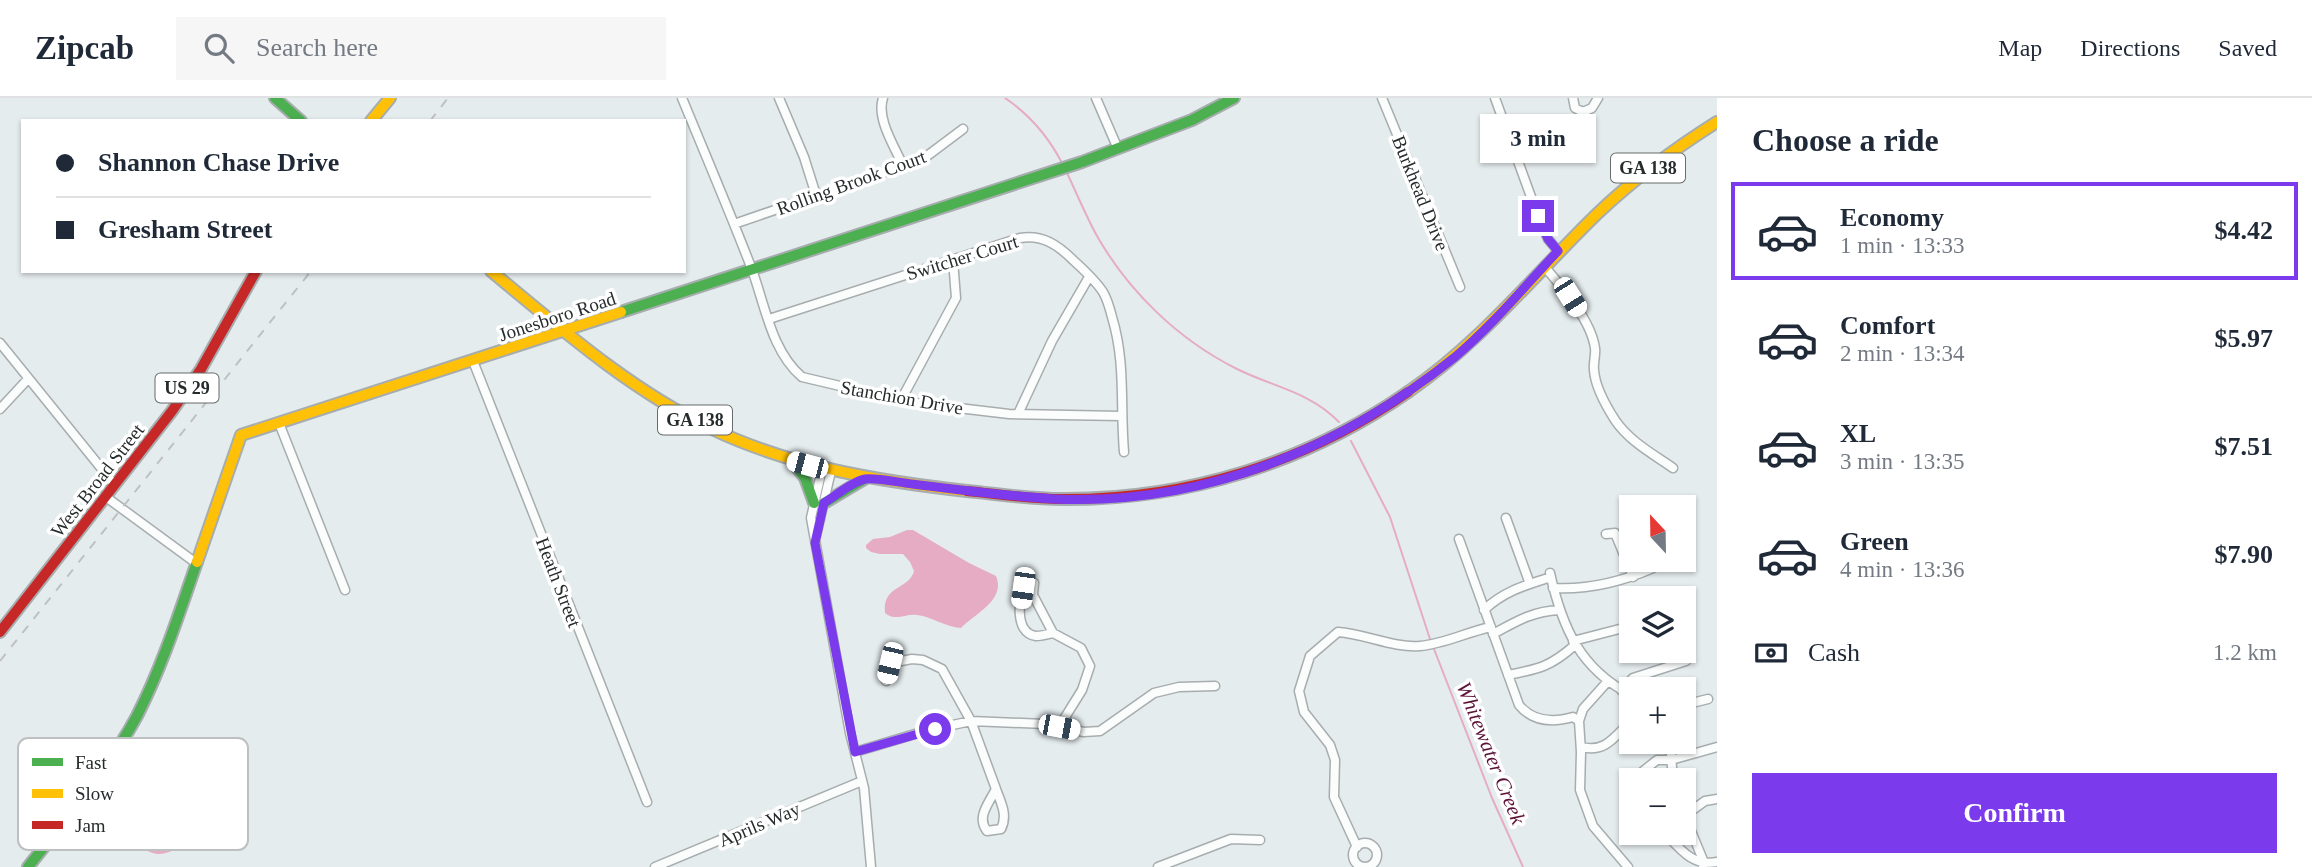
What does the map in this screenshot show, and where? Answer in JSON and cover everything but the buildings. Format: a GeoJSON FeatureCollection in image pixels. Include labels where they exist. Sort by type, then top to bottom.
{"type":"FeatureCollection","features":[{"type":"Feature","properties":{"kind":"main road"},"geometry":{"type":"LineString","coordinates":[[266,98],[277,101],[299,119]]}},
{"type":"Feature","properties":{"kind":"main road"},"geometry":{"type":"LineString","coordinates":[[374,119],[390,98]]}},
{"type":"Feature","properties":{"kind":"main road","name":"Jonesboro Road"},"geometry":{"type":"LineString","coordinates":[[196,564],[241,435],[752,271],[1118,149],[1192,120],[1234,98]]}},
{"type":"Feature","properties":{"kind":"main road","name":"GA 138"},"geometry":{"type":"LineString","coordinates":[[494,273],[631,381],[677,410],[733,439],[792,461],[866,478],[1018,496],[1089,499],[1180,489],[1258,469],[1305,451],[1344,432],[1419,385],[1465,348],[1558,251],[1630,182],[1717,122]]}},
{"type":"Feature","properties":{"kind":"main road","name":"West Broad Street"},"geometry":{"type":"LineString","coordinates":[[0,632],[172,411],[201,369],[255,273]]}},
{"type":"Feature","properties":{"kind":"main road"},"geometry":{"type":"LineString","coordinates":[[792,461],[819,503],[866,478]]}},
{"type":"Feature","properties":{"kind":"main road"},"geometry":{"type":"LineString","coordinates":[[123,738],[137,715],[169,642],[196,564]]}},
{"type":"Feature","properties":{"kind":"main road"},"geometry":{"type":"LineString","coordinates":[[29,867],[42,850]]}},
{"type":"Feature","properties":{"kind":"street","name":"Stanchion Drive"},"geometry":{"type":"LineString","coordinates":[[682,98],[734,224],[783,357],[802,377],[901,400],[1017,414],[1121,416]]}},
{"type":"Feature","properties":{"kind":"street"},"geometry":{"type":"LineString","coordinates":[[779,98],[816,195]]}},
{"type":"Feature","properties":{"kind":"street"},"geometry":{"type":"LineString","coordinates":[[883,98],[880,106],[884,121],[903,166]]}},
{"type":"Feature","properties":{"kind":"street"},"geometry":{"type":"LineString","coordinates":[[1096,98],[1118,149]]}},
{"type":"Feature","properties":{"kind":"street","name":"Burkhead Drive"},"geometry":{"type":"LineString","coordinates":[[1382,98],[1460,287]]}},
{"type":"Feature","properties":{"kind":"street"},"geometry":{"type":"LineString","coordinates":[[1495,98],[1538,216],[1548,239],[1558,251]]}},
{"type":"Feature","properties":{"kind":"street"},"geometry":{"type":"LineString","coordinates":[[1573,98],[1575,108],[1583,112],[1592,108],[1598,98]]}},
{"type":"Feature","properties":{"kind":"street","name":"Rolling Brook Court"},"geometry":{"type":"LineString","coordinates":[[734,224],[923,159],[962,129]]}},
{"type":"Feature","properties":{"kind":"street","name":"Switcher Court"},"geometry":{"type":"LineString","coordinates":[[769,319],[1020,238],[1036,237],[1059,247],[1102,292],[1108,304],[1120,345],[1124,389],[1121,416],[1125,452]]}},
{"type":"Feature","properties":{"kind":"street"},"geometry":{"type":"LineString","coordinates":[[901,400],[956,298],[953,260]]}},
{"type":"Feature","properties":{"kind":"street"},"geometry":{"type":"LineString","coordinates":[[1544,266],[1570,297],[1587,327],[1595,347],[1594,370],[1598,387],[1615,420],[1630,437],[1673,468]]}},
{"type":"Feature","properties":{"kind":"street"},"geometry":{"type":"LineString","coordinates":[[1017,414],[1052,341],[1089,277]]}},
{"type":"Feature","properties":{"kind":"street"},"geometry":{"type":"LineString","coordinates":[[0,343],[27,380],[114,484]]}},
{"type":"Feature","properties":{"kind":"street","name":"Heath Street"},"geometry":{"type":"LineString","coordinates":[[473,361],[647,802]]}},
{"type":"Feature","properties":{"kind":"street"},"geometry":{"type":"LineString","coordinates":[[0,409],[27,380]]}},
{"type":"Feature","properties":{"kind":"street"},"geometry":{"type":"LineString","coordinates":[[279,423],[345,590]]}},
{"type":"Feature","properties":{"kind":"street"},"geometry":{"type":"LineString","coordinates":[[827,470],[819,503],[815,543],[862,781],[871,867]]}},
{"type":"Feature","properties":{"kind":"street"},"geometry":{"type":"LineString","coordinates":[[106,497],[196,564]]}},
{"type":"Feature","properties":{"kind":"street"},"geometry":{"type":"LineString","coordinates":[[1506,518],[1531,583]]}},
{"type":"Feature","properties":{"kind":"street"},"geometry":{"type":"LineString","coordinates":[[1606,534],[1615,533],[1633,577]]}},
{"type":"Feature","properties":{"kind":"street"},"geometry":{"type":"LineString","coordinates":[[1459,539],[1519,705],[1525,713],[1540,720],[1558,722],[1573,717],[1578,721]]}},
{"type":"Feature","properties":{"kind":"street"},"geometry":{"type":"LineString","coordinates":[[1553,587],[1568,589],[1619,583],[1644,572]]}},
{"type":"Feature","properties":{"kind":"street"},"geometry":{"type":"LineString","coordinates":[[1484,610],[1498,597],[1551,575],[1559,610],[1574,643],[1608,681],[1619,689]]}},
{"type":"Feature","properties":{"kind":"street"},"geometry":{"type":"LineString","coordinates":[[1054,633],[1035,636],[1028,632],[1020,621],[1026,581],[1034,583],[1033,595],[1054,633],[1081,648],[1090,666],[1082,690],[1059,727]]}},
{"type":"Feature","properties":{"kind":"street"},"geometry":{"type":"LineString","coordinates":[[1357,846],[1334,797],[1335,760],[1330,745],[1304,712],[1298,691],[1310,656],[1338,632],[1359,634],[1404,646],[1421,646],[1440,643],[1456,635],[1492,631],[1541,611],[1559,610]]}},
{"type":"Feature","properties":{"kind":"street"},"geometry":{"type":"LineString","coordinates":[[1507,675],[1540,668],[1557,661],[1574,643],[1619,630]]}},
{"type":"Feature","properties":{"kind":"street"},"geometry":{"type":"LineString","coordinates":[[886,681],[890,663],[923,660],[942,669],[971,721],[996,789],[1005,820],[1001,829],[987,831],[982,815],[996,789]]}},
{"type":"Feature","properties":{"kind":"street"},"geometry":{"type":"LineString","coordinates":[[1636,677],[1680,663]]}},
{"type":"Feature","properties":{"kind":"street"},"geometry":{"type":"LineString","coordinates":[[1608,681],[1583,709],[1578,721],[1581,747],[1580,790],[1593,826],[1628,867]]}},
{"type":"Feature","properties":{"kind":"street"},"geometry":{"type":"LineString","coordinates":[[855,752],[925,731],[971,721],[1045,724],[1084,732],[1100,731],[1154,693],[1179,687],[1215,686]]}},
{"type":"Feature","properties":{"kind":"street"},"geometry":{"type":"LineString","coordinates":[[1696,702],[1708,699]]}},
{"type":"Feature","properties":{"kind":"street"},"geometry":{"type":"LineString","coordinates":[[1581,747],[1594,750],[1605,745],[1619,732]]}},
{"type":"Feature","properties":{"kind":"street"},"geometry":{"type":"LineString","coordinates":[[1647,768],[1657,760],[1671,760],[1717,747]]}},
{"type":"Feature","properties":{"kind":"street"},"geometry":{"type":"LineString","coordinates":[[1671,754],[1672,768]]}},
{"type":"Feature","properties":{"kind":"street","name":"Aprils Way"},"geometry":{"type":"LineString","coordinates":[[655,867],[862,781]]}},
{"type":"Feature","properties":{"kind":"street"},"geometry":{"type":"LineString","coordinates":[[1696,807],[1705,801],[1717,799]]}},
{"type":"Feature","properties":{"kind":"street"},"geometry":{"type":"LineString","coordinates":[[1158,867],[1231,839],[1260,840]]}},
{"type":"Feature","properties":{"kind":"street"},"geometry":{"type":"LineString","coordinates":[[1676,845],[1685,855],[1703,866],[1717,862]]}},
{"type":"Feature","properties":{"kind":"street"},"geometry":{"type":"LineString","coordinates":[[1695,845],[1703,866]]}},
{"type":"Feature","properties":{"kind":"shaded area"},"geometry":{"type":"Polygon","coordinates":[[[913,530],[996,576],[998,585],[993,599],[961,628],[923,616],[893,617],[885,613],[888,597],[907,582],[914,571],[903,554],[871,552],[866,545],[873,539],[890,537],[913,530]]]}},
{"type":"Feature","properties":{"kind":"shaded area"},"geometry":{"type":"Polygon","coordinates":[[[146,850],[172,850],[159,854],[146,850]]]}},
{"type":"Feature","properties":{"kind":"waterway","name":"Whitewater Creek"},"geometry":{"type":"LineString","coordinates":[[1005,98],[1038,127],[1062,163]]}},
{"type":"Feature","properties":{"kind":"waterway","name":"Whitewater Creek"},"geometry":{"type":"LineString","coordinates":[[1067,173],[1110,257],[1157,312],[1214,356],[1249,375],[1303,396],[1339,422]]}},
{"type":"Feature","properties":{"kind":"waterway","name":"Whitewater Creek"},"geometry":{"type":"LineString","coordinates":[[1351,441],[1390,517],[1430,639]]}},
{"type":"Feature","properties":{"kind":"waterway","name":"Whitewater Creek"},"geometry":{"type":"LineString","coordinates":[[1434,649],[1492,798],[1523,867]]}},
{"type":"Feature","properties":{"kind":"railway"},"geometry":{"type":"LineString","coordinates":[[432,119],[448,98]]}},
{"type":"Feature","properties":{"kind":"railway"},"geometry":{"type":"LineString","coordinates":[[0,661],[309,273]]}},
{"type":"Feature","properties":{"kind":"traffic: fast"},"geometry":{"type":"LineString","coordinates":[[275,98],[299,119]]}},
{"type":"Feature","properties":{"kind":"traffic: fast"},"geometry":{"type":"LineString","coordinates":[[621,312],[1082,162],[1192,120],[1234,98]]}},
{"type":"Feature","properties":{"kind":"traffic: fast"},"geometry":{"type":"LineString","coordinates":[[792,461],[805,478],[814,503]]}},
{"type":"Feature","properties":{"kind":"traffic: fast"},"geometry":{"type":"LineString","coordinates":[[824,503],[866,478]]}},
{"type":"Feature","properties":{"kind":"traffic: fast"},"geometry":{"type":"LineString","coordinates":[[124,738],[137,716],[162,659],[197,562]]}},
{"type":"Feature","properties":{"kind":"traffic: fast"},"geometry":{"type":"LineString","coordinates":[[28,867],[42,850]]}},
{"type":"Feature","properties":{"kind":"traffic: slow"},"geometry":{"type":"LineString","coordinates":[[373,119],[390,98]]}},
{"type":"Feature","properties":{"kind":"traffic: slow"},"geometry":{"type":"LineString","coordinates":[[1408,392],[1483,330],[1612,200],[1655,164],[1717,122]]}},
{"type":"Feature","properties":{"kind":"traffic: slow"},"geometry":{"type":"LineString","coordinates":[[493,273],[623,376],[710,428],[772,453],[803,462],[868,477],[967,491]]}},
{"type":"Feature","properties":{"kind":"traffic: slow"},"geometry":{"type":"LineString","coordinates":[[197,562],[241,435],[621,312]]}},
{"type":"Feature","properties":{"kind":"traffic: jam"},"geometry":{"type":"LineString","coordinates":[[0,632],[172,411],[201,369],[255,273]]}},
{"type":"Feature","properties":{"kind":"traffic: jam"},"geometry":{"type":"LineString","coordinates":[[967,491],[1062,499],[1108,498],[1199,484],[1243,472],[1328,439],[1408,392]]}},
{"type":"Feature","properties":{"kind":"route"},"geometry":{"type":"LineString","coordinates":[[935,729],[855,752],[815,543],[824,503],[866,478],[1058,499],[1139,495],[1219,481],[1305,451],[1385,408],[1419,385],[1473,340],[1558,251],[1548,239],[1538,216]]}}]}
